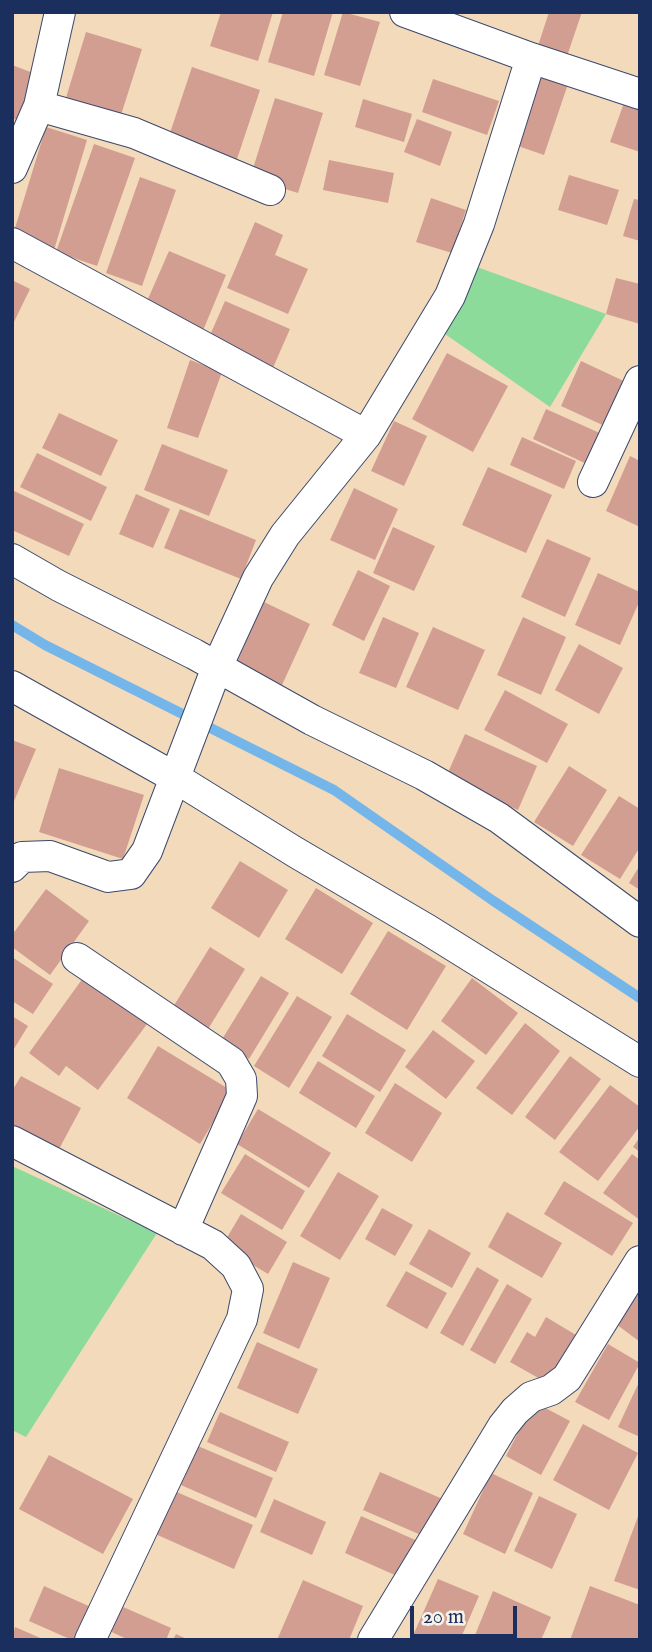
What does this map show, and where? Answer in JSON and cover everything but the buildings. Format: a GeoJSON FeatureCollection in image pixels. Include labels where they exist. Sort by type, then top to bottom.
{"type":"FeatureCollection","features":[{"type":"Feature","properties":{"kind":"street"},"geometry":{"type":"LineString","coordinates":[[12,168],[39,106],[60,12]]}},
{"type":"Feature","properties":{"kind":"street"},"geometry":{"type":"LineString","coordinates":[[405,12],[640,94]]}},
{"type":"Feature","properties":{"kind":"street"},"geometry":{"type":"LineString","coordinates":[[12,867],[22,857],[50,856],[108,877],[131,874],[147,851],[217,667],[258,578],[285,535],[366,435],[450,296],[479,224],[531,58]]}},
{"type":"Feature","properties":{"kind":"street"},"geometry":{"type":"LineString","coordinates":[[39,106],[134,133],[270,190]]}},
{"type":"Feature","properties":{"kind":"street"},"geometry":{"type":"LineString","coordinates":[[12,243],[366,435]]}},
{"type":"Feature","properties":{"kind":"street"},"geometry":{"type":"LineString","coordinates":[[593,482],[640,381]]}},
{"type":"Feature","properties":{"kind":"street"},"geometry":{"type":"LineString","coordinates":[[12,559],[312,720],[424,775],[499,818],[640,922]]}},
{"type":"Feature","properties":{"kind":"street"},"geometry":{"type":"LineString","coordinates":[[12,686],[174,777],[640,1062]]}},
{"type":"Feature","properties":{"kind":"street"},"geometry":{"type":"LineString","coordinates":[[77,958],[231,1062],[241,1079],[242,1096],[183,1230]]}},
{"type":"Feature","properties":{"kind":"street"},"geometry":{"type":"LineString","coordinates":[[12,1141],[213,1245],[236,1266],[248,1289],[242,1319],[90,1640]]}},
{"type":"Feature","properties":{"kind":"street"},"geometry":{"type":"LineString","coordinates":[[374,1639],[503,1426],[531,1397],[551,1390],[567,1378],[640,1261]]}},
{"type":"Feature","properties":{"kind":"green space"},"geometry":{"type":"Polygon","coordinates":[[[477,267],[606,314],[550,407],[445,334],[477,267]]]}},
{"type":"Feature","properties":{"kind":"green space"},"geometry":{"type":"Polygon","coordinates":[[[12,1166],[157,1233],[26,1437],[12,1430],[12,1166]]]}},
{"type":"Feature","properties":{"kind":"waterway"},"geometry":{"type":"LineString","coordinates":[[12,625],[45,645],[334,790],[492,900],[640,998]]}}]}
